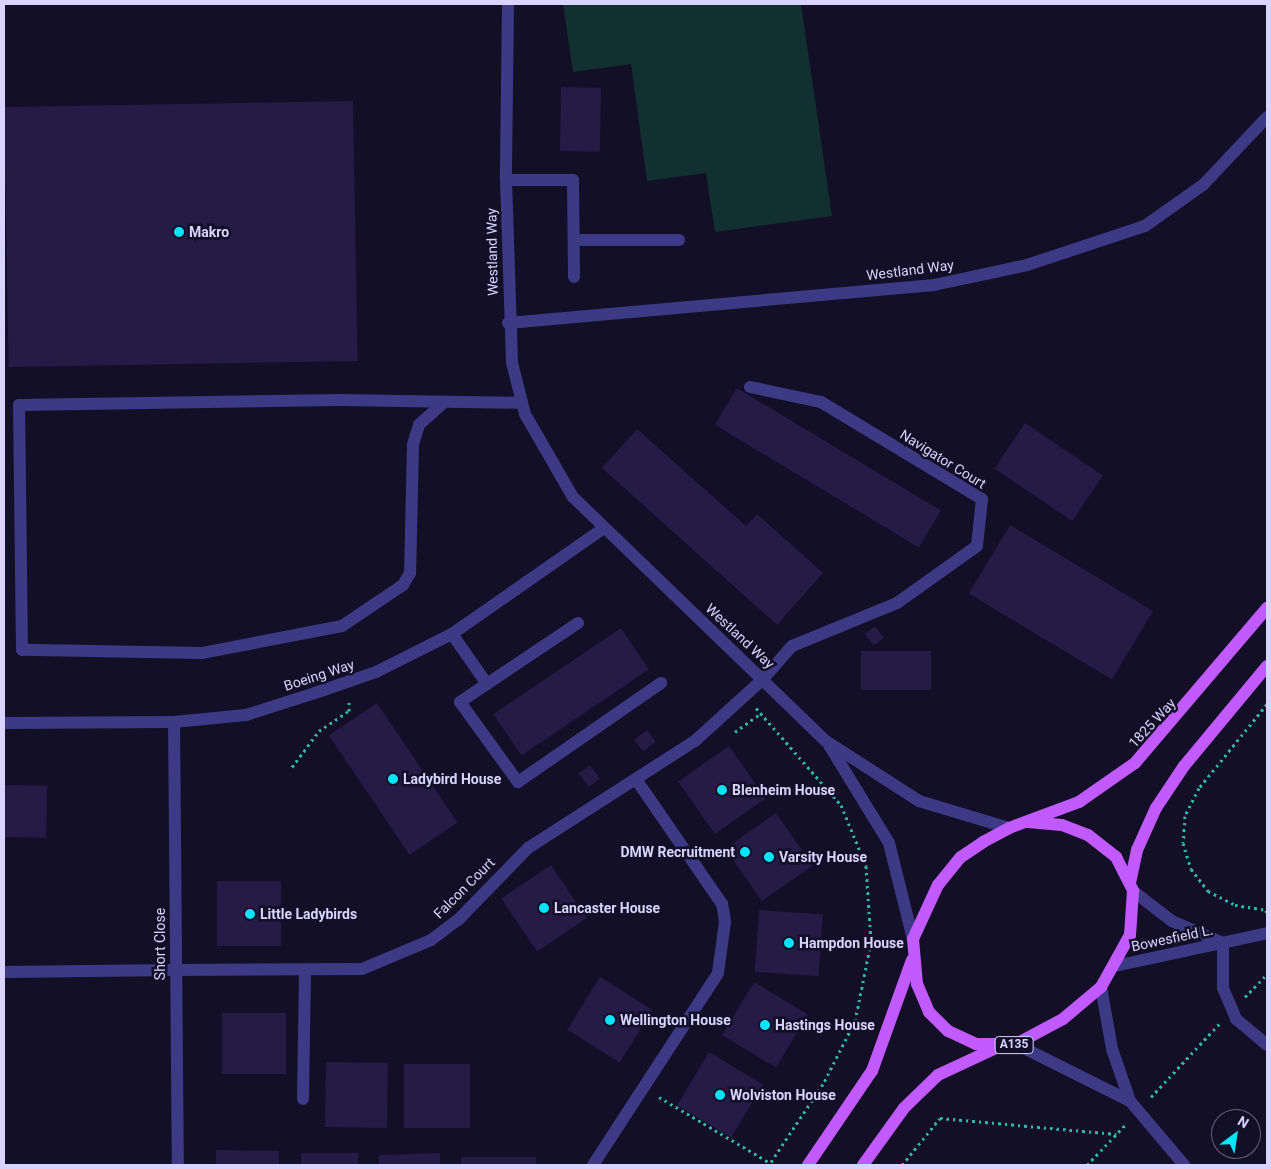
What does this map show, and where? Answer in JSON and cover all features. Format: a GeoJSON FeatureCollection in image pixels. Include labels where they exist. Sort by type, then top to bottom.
{"type":"FeatureCollection","features":[{"type":"Feature","properties":{"kind":"main road","name":"1825 Way"},"geometry":{"type":"LineString","coordinates":[[1028,822],[1079,802],[1135,763],[1267,608]]}},
{"type":"Feature","properties":{"kind":"main road","name":"A135"},"geometry":{"type":"LineString","coordinates":[[863,1165],[904,1108],[938,1075],[998,1047],[1016,1044],[1063,1019],[1101,987],[1115,966],[1130,935],[1132,887],[1137,850],[1156,808],[1184,766],[1267,666]]}},
{"type":"Feature","properties":{"kind":"main road","name":"A135"},"geometry":{"type":"LineString","coordinates":[[998,1047],[976,1044],[948,1031],[929,1012],[917,984],[913,957],[913,939],[938,885],[961,857],[1009,828],[1028,822],[1062,825],[1088,835],[1116,857],[1132,887]]}},
{"type":"Feature","properties":{"kind":"main road","name":"A135"},"geometry":{"type":"LineString","coordinates":[[808,1165],[872,1071],[913,957]]}},
{"type":"Feature","properties":{"kind":"street","name":"Westland Way"},"geometry":{"type":"LineString","coordinates":[[508,4],[506,180],[508,323],[522,403],[550,462],[574,497],[604,528],[763,678],[826,741],[919,801],[1009,828]]}},
{"type":"Feature","properties":{"kind":"street","name":"Westland Way"},"geometry":{"type":"LineString","coordinates":[[508,323],[934,284],[1027,265],[1144,226],[1203,185],[1267,117]]}},
{"type":"Feature","properties":{"kind":"street"},"geometry":{"type":"LineString","coordinates":[[506,180],[574,180],[574,277]]}},
{"type":"Feature","properties":{"kind":"street"},"geometry":{"type":"LineString","coordinates":[[574,240],[679,240]]}},
{"type":"Feature","properties":{"kind":"street","name":"Navigator Court"},"geometry":{"type":"LineString","coordinates":[[750,386],[821,402],[982,499],[977,546],[897,603],[792,646],[763,678]]}},
{"type":"Feature","properties":{"kind":"street"},"geometry":{"type":"LineString","coordinates":[[442,404],[419,425],[414,445],[410,573],[403,585],[342,626],[202,653],[22,650],[19,405],[341,400],[442,404],[522,403]]}},
{"type":"Feature","properties":{"kind":"street","name":"Boeing Way"},"geometry":{"type":"LineString","coordinates":[[4,722],[174,722],[246,714],[349,681],[452,634],[604,528]]}},
{"type":"Feature","properties":{"kind":"street"},"geometry":{"type":"LineString","coordinates":[[578,623],[460,702],[518,782],[661,683]]}},
{"type":"Feature","properties":{"kind":"street"},"geometry":{"type":"LineString","coordinates":[[452,634],[487,684]]}},
{"type":"Feature","properties":{"kind":"street","name":"Falcon Court"},"geometry":{"type":"LineString","coordinates":[[4,972],[176,970],[305,972],[362,969],[431,940],[458,920],[528,848],[637,781],[696,740],[746,696],[763,678]]}},
{"type":"Feature","properties":{"kind":"street","name":"Short Close"},"geometry":{"type":"LineString","coordinates":[[174,722],[178,1165]]}},
{"type":"Feature","properties":{"kind":"street","name":"Westland Way"},"geometry":{"type":"LineString","coordinates":[[826,741],[889,843],[913,939]]}},
{"type":"Feature","properties":{"kind":"street"},"geometry":{"type":"LineString","coordinates":[[593,1165],[646,1088],[718,973],[725,922],[722,904],[637,781]]}},
{"type":"Feature","properties":{"kind":"street","name":"Bowesfield L."},"geometry":{"type":"LineString","coordinates":[[1132,887],[1172,921],[1223,943]]}},
{"type":"Feature","properties":{"kind":"street"},"geometry":{"type":"LineString","coordinates":[[1267,933],[1223,943],[1223,988],[1232,1010],[1236,1019],[1267,1045]]}},
{"type":"Feature","properties":{"kind":"street","name":"Bowesfield L."},"geometry":{"type":"LineString","coordinates":[[1115,966],[1223,943]]}},
{"type":"Feature","properties":{"kind":"street"},"geometry":{"type":"LineString","coordinates":[[304,1099],[305,972]]}},
{"type":"Feature","properties":{"kind":"street"},"geometry":{"type":"LineString","coordinates":[[1101,987],[1112,1049],[1130,1101],[1184,1165]]}},
{"type":"Feature","properties":{"kind":"street"},"geometry":{"type":"LineString","coordinates":[[1016,1044],[1130,1101]]}},
{"type":"Feature","properties":{"kind":"path"},"geometry":{"type":"LineString","coordinates":[[292,767],[320,731],[349,711],[349,681]]}},
{"type":"Feature","properties":{"kind":"path"},"geometry":{"type":"LineString","coordinates":[[646,1088],[769,1164],[823,1084],[855,1021],[871,942],[866,866],[841,805],[746,696]]}},
{"type":"Feature","properties":{"kind":"path"},"geometry":{"type":"LineString","coordinates":[[1267,704],[1199,788],[1185,816],[1183,843],[1191,869],[1208,891],[1235,905],[1266,910],[1267,915]]}},
{"type":"Feature","properties":{"kind":"path"},"geometry":{"type":"LineString","coordinates":[[1087,1165],[1267,974]]}},
{"type":"Feature","properties":{"kind":"path"},"geometry":{"type":"LineString","coordinates":[[902,1165],[940,1118],[1116,1134]]}},
{"type":"Feature","properties":{"kind":"green space"},"geometry":{"type":"Polygon","coordinates":[[[563,4],[801,4],[832,216],[715,232],[706,173],[647,181],[631,64],[573,72],[563,4]]]}},
{"type":"Feature","properties":{"kind":"building"},"geometry":{"type":"Polygon","coordinates":[[[561,87],[601,88],[600,152],[560,151],[561,87]]]}},
{"type":"Feature","properties":{"kind":"building","name":"Makro"},"geometry":{"type":"Polygon","coordinates":[[[353,101],[358,361],[9,367],[4,107],[353,101]]]}},
{"type":"Feature","properties":{"kind":"building"},"geometry":{"type":"Polygon","coordinates":[[[737,388],[941,511],[919,547],[715,425],[737,388]]]}},
{"type":"Feature","properties":{"kind":"building"},"geometry":{"type":"Polygon","coordinates":[[[1025,423],[1103,476],[1072,521],[994,469],[1025,423]]]}},
{"type":"Feature","properties":{"kind":"building"},"geometry":{"type":"Polygon","coordinates":[[[637,429],[746,526],[757,514],[823,573],[777,625],[602,468],[637,429]]]}},
{"type":"Feature","properties":{"kind":"building"},"geometry":{"type":"Polygon","coordinates":[[[1010,525],[1153,611],[1112,680],[969,594],[1010,525]]]}},
{"type":"Feature","properties":{"kind":"building"},"geometry":{"type":"Polygon","coordinates":[[[875,626],[884,638],[874,646],[865,634],[875,626]]]}},
{"type":"Feature","properties":{"kind":"building"},"geometry":{"type":"Polygon","coordinates":[[[621,628],[649,669],[521,756],[493,714],[621,628]]]}},
{"type":"Feature","properties":{"kind":"building"},"geometry":{"type":"Polygon","coordinates":[[[861,651],[931,651],[931,690],[861,690],[861,651]]]}},
{"type":"Feature","properties":{"kind":"building","name":"Ladybird House"},"geometry":{"type":"Polygon","coordinates":[[[377,703],[458,822],[409,855],[329,735],[377,703]]]}},
{"type":"Feature","properties":{"kind":"building"},"geometry":{"type":"Polygon","coordinates":[[[647,730],[656,742],[643,752],[634,740],[647,730]]]}},
{"type":"Feature","properties":{"kind":"building","name":"Blenheim House"},"geometry":{"type":"Polygon","coordinates":[[[729,746],[766,798],[715,834],[678,782],[729,746]]]}},
{"type":"Feature","properties":{"kind":"building"},"geometry":{"type":"Polygon","coordinates":[[[590,765],[600,779],[589,787],[579,773],[590,765]]]}},
{"type":"Feature","properties":{"kind":"building"},"geometry":{"type":"Polygon","coordinates":[[[4,785],[47,786],[46,838],[4,837],[4,785]]]}},
{"type":"Feature","properties":{"kind":"building","name":"Varsity House"},"geometry":{"type":"Polygon","coordinates":[[[776,813],[813,865],[762,901],[725,849],[776,813]]]}},
{"type":"Feature","properties":{"kind":"building","name":"Lancaster House"},"geometry":{"type":"Polygon","coordinates":[[[551,865],[587,918],[537,952],[501,899],[551,865]]]}},
{"type":"Feature","properties":{"kind":"building","name":"Little Ladybirds"},"geometry":{"type":"Polygon","coordinates":[[[217,881],[281,881],[281,946],[217,946],[217,881]]]}},
{"type":"Feature","properties":{"kind":"building","name":"Hampdon House"},"geometry":{"type":"Polygon","coordinates":[[[759,910],[823,914],[819,976],[755,972],[759,910]]]}},
{"type":"Feature","properties":{"kind":"building","name":"Wellington House"},"geometry":{"type":"Polygon","coordinates":[[[600,977],[653,1010],[620,1062],[567,1030],[600,977]]]}},
{"type":"Feature","properties":{"kind":"building","name":"Hastings House"},"geometry":{"type":"Polygon","coordinates":[[[754,982],[808,1014],[776,1068],[722,1035],[754,982]]]}},
{"type":"Feature","properties":{"kind":"building"},"geometry":{"type":"Polygon","coordinates":[[[222,1013],[286,1013],[286,1074],[222,1074],[222,1013]]]}},
{"type":"Feature","properties":{"kind":"building","name":"Wolviston House"},"geometry":{"type":"Polygon","coordinates":[[[709,1052],[763,1084],[731,1138],[677,1105],[709,1052]]]}},
{"type":"Feature","properties":{"kind":"building"},"geometry":{"type":"Polygon","coordinates":[[[326,1062],[388,1063],[387,1128],[325,1127],[326,1062]]]}},
{"type":"Feature","properties":{"kind":"building"},"geometry":{"type":"Polygon","coordinates":[[[404,1064],[470,1064],[470,1128],[404,1128],[404,1064]]]}},
{"type":"Feature","properties":{"kind":"building"},"geometry":{"type":"Polygon","coordinates":[[[216,1150],[279,1151],[279,1165],[216,1165],[216,1150]]]}},
{"type":"Feature","properties":{"kind":"building"},"geometry":{"type":"Polygon","coordinates":[[[301,1153],[358,1153],[358,1165],[301,1165],[301,1153]]]}},
{"type":"Feature","properties":{"kind":"building"},"geometry":{"type":"Polygon","coordinates":[[[440,1153],[440,1165],[379,1165],[379,1155],[440,1153]]]}},
{"type":"Feature","properties":{"kind":"building"},"geometry":{"type":"Polygon","coordinates":[[[461,1157],[536,1157],[536,1165],[461,1165],[461,1157]]]}},
{"type":"Feature","properties":{"kind":"place","name":"Makro"},"geometry":{"type":"Point","coordinates":[179,232]}},
{"type":"Feature","properties":{"kind":"place","name":"Ladybird House"},"geometry":{"type":"Point","coordinates":[393,779]}},
{"type":"Feature","properties":{"kind":"place","name":"Blenheim House"},"geometry":{"type":"Point","coordinates":[722,790]}},
{"type":"Feature","properties":{"kind":"place","name":"DMW Recruitment"},"geometry":{"type":"Point","coordinates":[745,852]}},
{"type":"Feature","properties":{"kind":"place","name":"Varsity House"},"geometry":{"type":"Point","coordinates":[769,857]}},
{"type":"Feature","properties":{"kind":"place","name":"Lancaster House"},"geometry":{"type":"Point","coordinates":[544,908]}},
{"type":"Feature","properties":{"kind":"place","name":"Little Ladybirds"},"geometry":{"type":"Point","coordinates":[250,914]}},
{"type":"Feature","properties":{"kind":"place","name":"Hampdon House"},"geometry":{"type":"Point","coordinates":[789,943]}},
{"type":"Feature","properties":{"kind":"place","name":"Wellington House"},"geometry":{"type":"Point","coordinates":[610,1020]}},
{"type":"Feature","properties":{"kind":"place","name":"Hastings House"},"geometry":{"type":"Point","coordinates":[765,1025]}},
{"type":"Feature","properties":{"kind":"place","name":"Wolviston House"},"geometry":{"type":"Point","coordinates":[720,1095]}}]}
